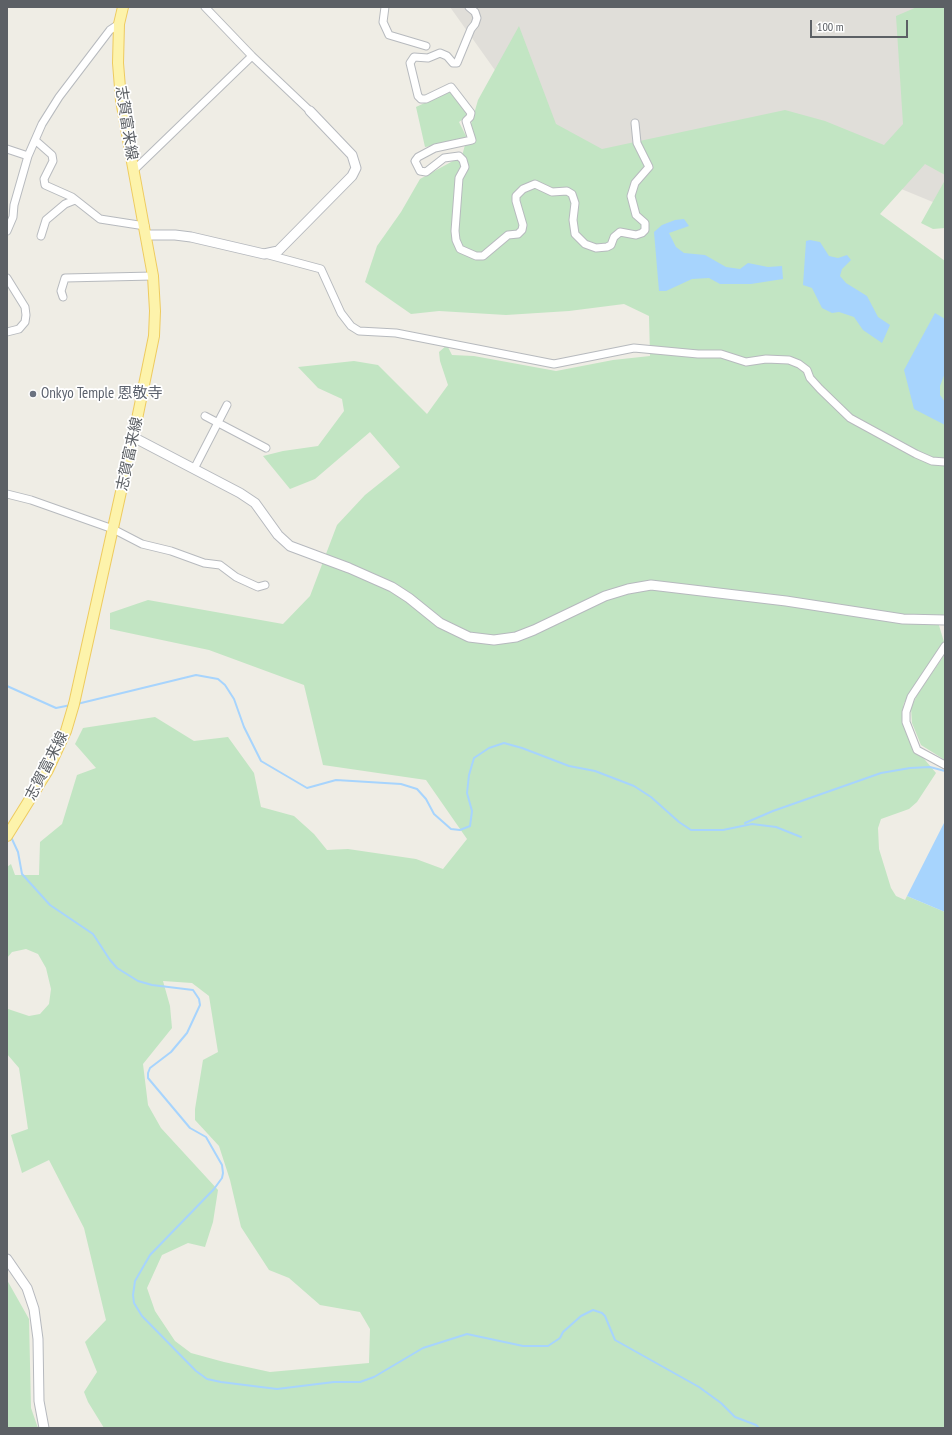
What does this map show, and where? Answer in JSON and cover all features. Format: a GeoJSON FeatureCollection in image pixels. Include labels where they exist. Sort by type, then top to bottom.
{"type":"FeatureCollection","features":[{"type":"Feature","properties":{"kind":"main road","name":"志賀富来線"},"geometry":{"type":"LineString","coordinates":[[7,836],[53,760],[66,731],[75,698],[113,529],[154,336],[155,311],[153,276],[122,100],[118,63],[119,24],[123,7]]}},
{"type":"Feature","properties":{"kind":"street"},"geometry":{"type":"LineString","coordinates":[[205,7],[252,56],[310,111],[352,155],[356,163],[355,172],[278,251],[264,254]]}},
{"type":"Feature","properties":{"kind":"street"},"geometry":{"type":"LineString","coordinates":[[385,7],[383,22],[389,35],[426,46]]}},
{"type":"Feature","properties":{"kind":"street"},"geometry":{"type":"LineString","coordinates":[[469,7],[474,12],[476,18],[475,24],[471,28],[457,63],[453,64],[447,56],[440,53],[428,58],[414,57],[410,63],[418,96],[426,99],[451,87],[471,113],[466,125],[472,140],[435,148],[415,160],[420,171],[426,172],[444,158],[460,156],[463,160],[465,167],[459,178],[455,231],[456,240],[460,249],[476,256],[483,256],[508,235],[518,234],[522,230],[523,225],[516,196],[523,189],[535,184],[552,192],[567,191],[572,194],[575,202],[573,220],[575,234],[585,244],[596,248],[607,247],[611,245],[614,237],[620,232],[636,235],[642,233],[646,230],[645,223],[636,215],[632,208],[630,196],[635,183],[649,166],[637,143],[634,123]]}},
{"type":"Feature","properties":{"kind":"street"},"geometry":{"type":"LineString","coordinates":[[7,231],[13,217],[14,205],[28,156],[42,124],[59,97],[110,30],[119,24]]}},
{"type":"Feature","properties":{"kind":"street"},"geometry":{"type":"LineString","coordinates":[[134,170],[252,56]]}},
{"type":"Feature","properties":{"kind":"street"},"geometry":{"type":"LineString","coordinates":[[35,140],[52,155],[53,161],[44,179],[45,185],[75,200],[100,220],[146,231],[191,237],[321,269],[341,313],[350,326],[359,331],[396,333],[554,364],[634,348],[698,354],[721,354],[746,362],[766,359],[789,360],[799,364],[807,370],[810,378],[850,418],[916,454],[932,460],[945,462]]}},
{"type":"Feature","properties":{"kind":"street"},"geometry":{"type":"LineString","coordinates":[[7,150],[28,156]]}},
{"type":"Feature","properties":{"kind":"street"},"geometry":{"type":"LineString","coordinates":[[41,236],[46,220],[66,204],[75,200]]}},
{"type":"Feature","properties":{"kind":"street"},"geometry":{"type":"LineString","coordinates":[[63,297],[61,291],[65,278],[153,276]]}},
{"type":"Feature","properties":{"kind":"street"},"geometry":{"type":"LineString","coordinates":[[7,278],[25,307],[26,315],[25,322],[19,329],[7,332]]}},
{"type":"Feature","properties":{"kind":"street"},"geometry":{"type":"LineString","coordinates":[[194,469],[227,405]]}},
{"type":"Feature","properties":{"kind":"street"},"geometry":{"type":"LineString","coordinates":[[204,416],[266,448]]}},
{"type":"Feature","properties":{"kind":"street"},"geometry":{"type":"LineString","coordinates":[[133,437],[240,493],[255,503],[278,535],[290,546],[349,568],[392,587],[440,623],[458,633],[482,639],[516,637],[605,596],[633,588],[651,585],[786,601],[903,619],[945,620]]}},
{"type":"Feature","properties":{"kind":"street"},"geometry":{"type":"LineString","coordinates":[[7,494],[32,500],[113,529],[142,544],[171,551],[204,563],[220,566],[236,577],[258,587],[266,585]]}},
{"type":"Feature","properties":{"kind":"street"},"geometry":{"type":"LineString","coordinates":[[945,646],[911,697],[906,712],[906,722],[917,750],[945,765]]}},
{"type":"Feature","properties":{"kind":"street"},"geometry":{"type":"LineString","coordinates":[[7,1258],[27,1288],[34,1309],[38,1339],[39,1401],[44,1428]]}},
{"type":"Feature","properties":{"kind":"shaded area"},"geometry":{"type":"Polygon","coordinates":[[[450,7],[945,7],[945,207],[792,144],[566,170],[450,7]]]}},
{"type":"Feature","properties":{"kind":"green space"},"geometry":{"type":"Polygon","coordinates":[[[917,7],[945,7],[945,175],[925,164],[880,214],[945,261],[945,617],[938,622],[944,642],[904,703],[902,713],[910,742],[936,773],[917,802],[909,809],[881,819],[878,828],[879,849],[891,888],[896,896],[905,900],[907,896],[945,912],[945,1428],[104,1428],[88,1402],[84,1392],[97,1372],[85,1342],[106,1320],[84,1228],[49,1160],[22,1173],[11,1135],[28,1129],[19,1068],[7,1054],[7,1005],[8,1009],[29,1016],[40,1014],[49,1004],[51,989],[46,968],[38,954],[26,949],[12,952],[7,958],[7,867],[11,864],[15,875],[39,875],[40,842],[62,824],[77,775],[96,768],[75,744],[83,728],[155,717],[194,741],[228,737],[254,773],[261,807],[294,816],[314,834],[327,850],[348,849],[416,859],[443,869],[467,839],[426,780],[323,765],[304,685],[209,650],[110,629],[110,613],[148,600],[283,624],[310,596],[337,525],[365,495],[400,467],[370,432],[315,479],[290,489],[263,456],[283,451],[318,446],[344,411],[342,399],[318,388],[298,367],[354,361],[378,365],[427,414],[448,385],[440,361],[439,352],[447,345],[452,355],[474,356],[556,371],[613,360],[650,356],[649,316],[624,304],[569,311],[506,315],[439,311],[411,314],[365,282],[377,246],[401,212],[420,179],[462,156],[466,141],[425,147],[416,107],[450,91],[468,115],[459,122],[467,138],[478,100],[519,26],[556,124],[602,149],[785,110],[825,121],[884,145],[903,124],[896,16],[917,7]],[[163,981],[170,1006],[172,1028],[143,1064],[148,1105],[161,1128],[218,1190],[213,1222],[205,1247],[188,1243],[162,1255],[147,1288],[155,1311],[175,1341],[191,1353],[224,1362],[270,1372],[369,1363],[370,1329],[360,1312],[320,1305],[289,1278],[269,1270],[241,1227],[230,1180],[219,1146],[195,1120],[195,1109],[203,1060],[218,1052],[209,996],[192,983],[163,981]]]}},
{"type":"Feature","properties":{"kind":"green space"},"geometry":{"type":"Polygon","coordinates":[[[945,180],[945,228],[933,229],[921,223],[945,180]]]}},
{"type":"Feature","properties":{"kind":"green space"},"geometry":{"type":"Polygon","coordinates":[[[945,654],[945,760],[921,745],[912,723],[911,708],[917,695],[945,654]]]}},
{"type":"Feature","properties":{"kind":"green space"},"geometry":{"type":"Polygon","coordinates":[[[7,1280],[29,1319],[31,1408],[38,1428],[7,1428],[7,1280]]]}},
{"type":"Feature","properties":{"kind":"water"},"geometry":{"type":"Polygon","coordinates":[[[684,219],[689,226],[669,233],[676,247],[684,253],[705,255],[726,267],[740,269],[748,263],[768,267],[782,266],[783,279],[751,284],[720,284],[709,278],[692,279],[666,291],[659,291],[654,232],[662,225],[675,220],[684,219]]]}},
{"type":"Feature","properties":{"kind":"water"},"geometry":{"type":"Polygon","coordinates":[[[810,240],[820,242],[829,256],[838,258],[847,255],[851,260],[842,269],[840,276],[846,283],[867,296],[878,317],[890,325],[882,343],[863,330],[854,317],[839,312],[832,313],[822,308],[812,288],[803,285],[806,241],[810,240]]]}},
{"type":"Feature","properties":{"kind":"water"},"geometry":{"type":"Polygon","coordinates":[[[935,313],[945,319],[945,373],[940,386],[940,395],[945,402],[945,425],[914,409],[904,370],[935,313]]]}},
{"type":"Feature","properties":{"kind":"water"},"geometry":{"type":"Polygon","coordinates":[[[945,821],[945,912],[907,896],[945,821]]]}},
{"type":"Feature","properties":{"kind":"waterway"},"geometry":{"type":"LineString","coordinates":[[77,704],[196,675],[218,679],[225,685],[234,699],[244,727],[261,761],[307,788],[336,780],[401,784],[417,789],[426,799],[434,814],[451,829],[460,830],[470,826],[472,811],[467,793],[469,775],[474,758],[489,748],[504,743],[522,748],[569,766],[595,771],[634,786],[651,797],[679,822],[691,830],[723,830],[752,824],[776,827],[801,837]]}},
{"type":"Feature","properties":{"kind":"waterway"},"geometry":{"type":"LineString","coordinates":[[7,686],[56,708],[71,705]]}},
{"type":"Feature","properties":{"kind":"waterway"},"geometry":{"type":"LineString","coordinates":[[745,823],[773,811],[881,773],[910,768],[930,767],[945,771]]}},
{"type":"Feature","properties":{"kind":"waterway"},"geometry":{"type":"LineString","coordinates":[[11,837],[18,852],[22,874],[50,905],[93,934],[117,968],[138,981],[152,985],[193,990],[199,999],[200,1005],[187,1033],[171,1052],[150,1068],[148,1078],[190,1128],[206,1137],[222,1165],[222,1178],[214,1189],[150,1255],[135,1281],[133,1295],[134,1303],[142,1316],[196,1371],[207,1379],[277,1389],[334,1382],[360,1382],[374,1377],[423,1348],[467,1334],[523,1346],[548,1346],[560,1338],[563,1332],[581,1316],[593,1310],[602,1313],[605,1316],[615,1340],[699,1387],[721,1403],[735,1417],[756,1425],[759,1428]]}},
{"type":"Feature","properties":{"kind":"place","name":"Onkyo Temple 恩敬寺"},"geometry":{"type":"Point","coordinates":[33,394]}}]}
